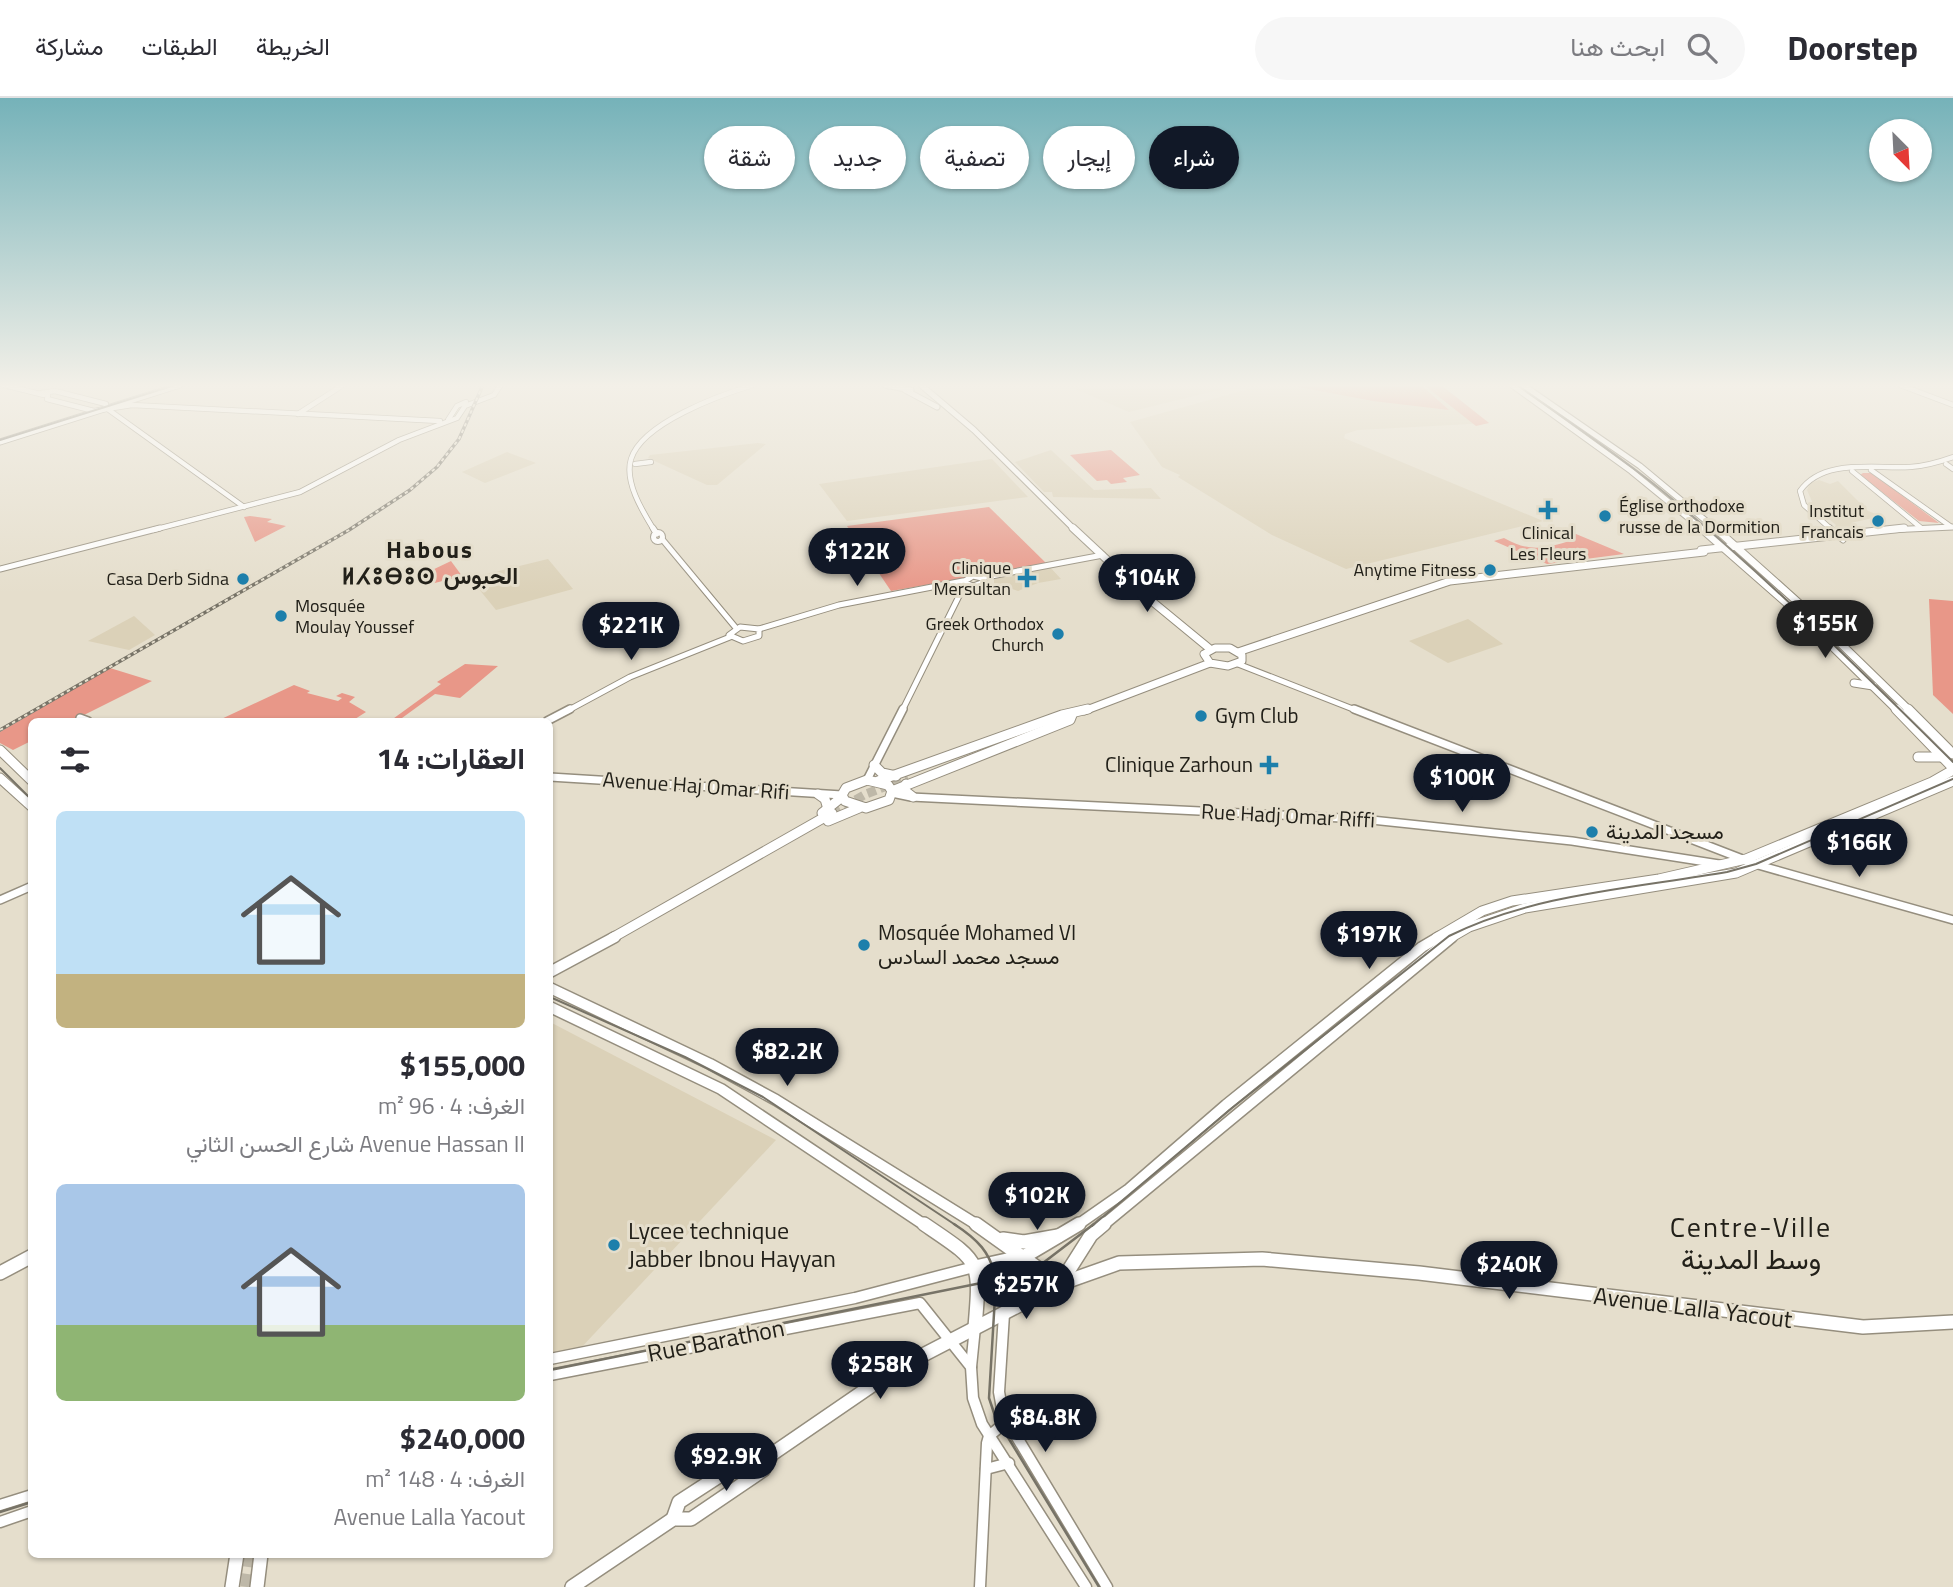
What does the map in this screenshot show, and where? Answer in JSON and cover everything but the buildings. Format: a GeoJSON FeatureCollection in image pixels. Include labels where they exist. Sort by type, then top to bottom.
{"type":"FeatureCollection","features":[{"type":"Feature","properties":{"kind":"main road"},"geometry":{"type":"LineString","coordinates":[[997,454],[1103,555],[1210,649]]}},
{"type":"Feature","properties":{"kind":"main road"},"geometry":{"type":"LineString","coordinates":[[975,1267],[1025,1256],[1063,1235],[1129,1189],[1247,1088],[1422,947],[1461,922],[1512,901],[1628,884],[1746,859],[1932,782],[1953,769],[1873,686],[1725,550],[1609,454]]}},
{"type":"Feature","properties":{"kind":"main road"},"geometry":{"type":"LineString","coordinates":[[1622,454],[1737,549],[1873,672],[1953,754]]}},
{"type":"Feature","properties":{"kind":"main road"},"geometry":{"type":"LineString","coordinates":[[1751,548],[1920,527],[1952,528]]}},
{"type":"Feature","properties":{"kind":"main road"},"geometry":{"type":"LineString","coordinates":[[1565,568],[1566,565],[1952,528]]}},
{"type":"Feature","properties":{"kind":"main road"},"geometry":{"type":"LineString","coordinates":[[1238,652],[1446,582],[1704,552]]}},
{"type":"Feature","properties":{"kind":"main road"},"geometry":{"type":"LineString","coordinates":[[553,974],[830,811],[851,784],[898,776],[1210,663],[1224,666],[1238,664],[1243,659],[1238,652],[1224,647],[1210,649],[1203,655],[1210,663]]}},
{"type":"Feature","properties":{"kind":"main road"},"geometry":{"type":"LineString","coordinates":[[1854,683],[1873,686]]}},
{"type":"Feature","properties":{"kind":"main road"},"geometry":{"type":"LineString","coordinates":[[657,915],[666,914],[829,821],[859,808],[883,804],[892,792],[907,781],[1070,720],[1072,715]]}},
{"type":"Feature","properties":{"kind":"main road"},"geometry":{"type":"LineString","coordinates":[[0,750],[28,777]]}},
{"type":"Feature","properties":{"kind":"main road"},"geometry":{"type":"LineString","coordinates":[[1918,757],[1942,757]]}},
{"type":"Feature","properties":{"kind":"main road"},"geometry":{"type":"LineString","coordinates":[[874,765],[882,773],[898,776]]}},
{"type":"Feature","properties":{"kind":"main road"},"geometry":{"type":"LineString","coordinates":[[0,778],[28,803]]}},
{"type":"Feature","properties":{"kind":"main road"},"geometry":{"type":"LineString","coordinates":[[878,781],[892,792]]}},
{"type":"Feature","properties":{"kind":"main road"},"geometry":{"type":"LineString","coordinates":[[907,781],[904,790],[913,797]]}},
{"type":"Feature","properties":{"kind":"main road"},"geometry":{"type":"LineString","coordinates":[[553,989],[710,1064],[776,1100],[1000,1239],[1060,1284],[1091,1235],[1452,937],[1477,923],[1513,911],[1736,873],[1953,781]]}},
{"type":"Feature","properties":{"kind":"main road"},"geometry":{"type":"LineString","coordinates":[[818,794],[825,799],[830,811]]}},
{"type":"Feature","properties":{"kind":"main road"},"geometry":{"type":"LineString","coordinates":[[842,796],[847,803],[859,808]]}},
{"type":"Feature","properties":{"kind":"main road"},"geometry":{"type":"LineString","coordinates":[[553,1008],[721,1089],[967,1253],[975,1267],[979,1290],[975,1327]]}},
{"type":"Feature","properties":{"kind":"main road"},"geometry":{"type":"LineString","coordinates":[[1000,1239],[1024,1242],[1063,1235]]}},
{"type":"Feature","properties":{"kind":"main road"},"geometry":{"type":"LineString","coordinates":[[0,1273],[28,1258]]}},
{"type":"Feature","properties":{"kind":"main road","name":"Avenue Lalla Yacout"},"geometry":{"type":"LineString","coordinates":[[572,1587],[673,1520],[691,1519],[763,1470],[772,1454],[896,1369],[1060,1284],[1119,1263],[1262,1259],[1419,1273],[1863,1327],[1953,1322]]}},
{"type":"Feature","properties":{"kind":"main road"},"geometry":{"type":"LineString","coordinates":[[232,1587],[236,1558]]}},
{"type":"Feature","properties":{"kind":"main road"},"geometry":{"type":"LineString","coordinates":[[257,1587],[261,1558]]}},
{"type":"Feature","properties":{"kind":"street"},"geometry":{"type":"LineString","coordinates":[[172,454],[244,507]]}},
{"type":"Feature","properties":{"kind":"street"},"geometry":{"type":"LineString","coordinates":[[0,569],[244,507],[318,485],[345,466],[370,454]]}},
{"type":"Feature","properties":{"kind":"street"},"geometry":{"type":"LineString","coordinates":[[637,454],[633,467],[636,500],[657,534],[653,539],[662,539],[736,628]]}},
{"type":"Feature","properties":{"kind":"street"},"geometry":{"type":"LineString","coordinates":[[1841,538],[1804,505],[1800,491],[1808,479],[1835,469],[1919,470],[1946,464],[1953,459]]}},
{"type":"Feature","properties":{"kind":"street"},"geometry":{"type":"LineString","coordinates":[[1853,470],[1914,467],[1953,459]]}},
{"type":"Feature","properties":{"kind":"street"},"geometry":{"type":"LineString","coordinates":[[633,467],[651,462]]}},
{"type":"Feature","properties":{"kind":"street"},"geometry":{"type":"LineString","coordinates":[[1946,464],[1953,468]]}},
{"type":"Feature","properties":{"kind":"street"},"geometry":{"type":"LineString","coordinates":[[1867,468],[1876,471],[1952,528]]}},
{"type":"Feature","properties":{"kind":"street"},"geometry":{"type":"LineString","coordinates":[[1853,470],[1920,527]]}},
{"type":"Feature","properties":{"kind":"street"},"geometry":{"type":"LineString","coordinates":[[730,637],[730,632],[736,628],[759,629],[839,605],[945,583],[981,584],[984,582],[981,578],[1103,555]]}},
{"type":"Feature","properties":{"kind":"street"},"geometry":{"type":"LineString","coordinates":[[867,780],[963,585]]}},
{"type":"Feature","properties":{"kind":"street"},"geometry":{"type":"LineString","coordinates":[[553,718],[630,677],[730,637],[751,640],[760,635],[759,629]]}},
{"type":"Feature","properties":{"kind":"street"},"geometry":{"type":"LineString","coordinates":[[1238,664],[1758,865],[1953,920]]}},
{"type":"Feature","properties":{"kind":"street","name":"Avenue Haj Omar Rifi"},"geometry":{"type":"LineString","coordinates":[[553,777],[842,796]]}},
{"type":"Feature","properties":{"kind":"street","name":"Rue Hadj Omar Riffi"},"geometry":{"type":"LineString","coordinates":[[892,792],[913,797],[1362,819],[1560,840],[1723,865]]}},
{"type":"Feature","properties":{"kind":"street"},"geometry":{"type":"LineString","coordinates":[[2,899],[28,886]]}},
{"type":"Feature","properties":{"kind":"street"},"geometry":{"type":"LineString","coordinates":[[553,1359],[855,1298],[975,1267]]}},
{"type":"Feature","properties":{"kind":"street","name":"Rue Barathon"},"geometry":{"type":"LineString","coordinates":[[553,1374],[909,1303],[923,1305],[971,1367]]}},
{"type":"Feature","properties":{"kind":"street"},"geometry":{"type":"LineString","coordinates":[[1004,1314],[999,1392],[1006,1422],[1107,1587]]}},
{"type":"Feature","properties":{"kind":"street"},"geometry":{"type":"LineString","coordinates":[[975,1327],[971,1367],[976,1412],[1086,1587]]}},
{"type":"Feature","properties":{"kind":"street"},"geometry":{"type":"LineString","coordinates":[[980,1587],[989,1436],[1006,1422]]}},
{"type":"Feature","properties":{"kind":"street"},"geometry":{"type":"LineString","coordinates":[[986,1469],[1009,1464]]}},
{"type":"Feature","properties":{"kind":"street"},"geometry":{"type":"LineString","coordinates":[[0,1505],[28,1496]]}},
{"type":"Feature","properties":{"kind":"street"},"geometry":{"type":"LineString","coordinates":[[0,1522],[28,1512]]}},
{"type":"Feature","properties":{"kind":"shaded area"},"geometry":{"type":"Polygon","coordinates":[[[501,454],[514,454],[536,463],[485,483],[462,472],[501,454]]]}},
{"type":"Feature","properties":{"kind":"shaded area"},"geometry":{"type":"Polygon","coordinates":[[[753,454],[717,485],[707,485],[648,458],[650,455],[753,454]]]}},
{"type":"Feature","properties":{"kind":"shaded area"},"geometry":{"type":"Polygon","coordinates":[[[1038,454],[1056,454],[1094,490],[1151,488],[1161,499],[1053,497],[1052,492],[1044,492],[1015,462],[1038,454]]]}},
{"type":"Feature","properties":{"kind":"shaded area"},"geometry":{"type":"Polygon","coordinates":[[[1116,454],[1140,475],[1123,478],[1127,482],[1111,484],[1107,480],[1097,481],[1070,455],[1116,454]]]}},
{"type":"Feature","properties":{"kind":"shaded area"},"geometry":{"type":"Polygon","coordinates":[[[1153,454],[1384,454],[1543,521],[1346,569],[1272,535],[1178,477],[1180,475],[1162,467],[1153,454]]]}},
{"type":"Feature","properties":{"kind":"shaded area"},"geometry":{"type":"Polygon","coordinates":[[[992,459],[1028,497],[847,521],[819,484],[992,459]]]}},
{"type":"Feature","properties":{"kind":"shaded area"},"geometry":{"type":"Polygon","coordinates":[[[1872,473],[1939,523],[1919,521],[1860,475],[1872,473]]]}},
{"type":"Feature","properties":{"kind":"shaded area"},"geometry":{"type":"Polygon","coordinates":[[[1819,480],[1830,484],[1838,481],[1868,511],[1881,516],[1851,523],[1862,529],[1841,532],[1834,528],[1836,525],[1814,506],[1807,490],[1810,483],[1819,480]]]}},
{"type":"Feature","properties":{"kind":"shaded area"},"geometry":{"type":"Polygon","coordinates":[[[989,507],[1047,564],[891,591],[847,526],[989,507]]]}},
{"type":"Feature","properties":{"kind":"shaded area"},"geometry":{"type":"Polygon","coordinates":[[[244,517],[272,519],[267,522],[286,526],[255,542],[244,517]]]}},
{"type":"Feature","properties":{"kind":"shaded area"},"geometry":{"type":"Polygon","coordinates":[[[1576,534],[1624,554],[1547,564],[1494,541],[1504,538],[1537,548],[1572,540],[1566,536],[1576,534]]]}},
{"type":"Feature","properties":{"kind":"shaded area"},"geometry":{"type":"Polygon","coordinates":[[[548,559],[573,589],[496,610],[470,578],[548,559]]]}},
{"type":"Feature","properties":{"kind":"shaded area"},"geometry":{"type":"Polygon","coordinates":[[[451,561],[462,576],[423,586],[428,572],[451,561]]]}},
{"type":"Feature","properties":{"kind":"shaded area","name":"Clinique Mersultan"},"geometry":{"type":"Polygon","coordinates":[[[1049,566],[1061,579],[1038,583],[1018,591],[994,583],[994,578],[1049,566]]]}},
{"type":"Feature","properties":{"kind":"shaded area"},"geometry":{"type":"Polygon","coordinates":[[[1929,599],[1953,601],[1953,714],[1933,695],[1929,599]]]}},
{"type":"Feature","properties":{"kind":"shaded area"},"geometry":{"type":"Polygon","coordinates":[[[134,616],[155,635],[129,650],[88,641],[134,616]]]}},
{"type":"Feature","properties":{"kind":"shaded area"},"geometry":{"type":"Polygon","coordinates":[[[1468,619],[1503,644],[1448,663],[1409,641],[1468,619]]]}},
{"type":"Feature","properties":{"kind":"shaded area"},"geometry":{"type":"Polygon","coordinates":[[[465,664],[498,666],[460,698],[435,694],[402,718],[394,718],[441,684],[437,682],[465,664]]]}},
{"type":"Feature","properties":{"kind":"shaded area"},"geometry":{"type":"Polygon","coordinates":[[[110,668],[152,681],[78,718],[28,718],[28,742],[13,750],[0,743],[0,732],[110,668]]]}},
{"type":"Feature","properties":{"kind":"shaded area"},"geometry":{"type":"Polygon","coordinates":[[[294,685],[310,691],[307,693],[338,701],[342,698],[336,696],[342,693],[355,697],[349,702],[366,712],[357,718],[223,718],[294,685]]]}},
{"type":"Feature","properties":{"kind":"shaded area","name":"Lycee technique Jabber Ibnou Hayyan"},"geometry":{"type":"Polygon","coordinates":[[[553,1024],[776,1140],[579,1350],[553,1355],[553,1024]]]}},
{"type":"Feature","properties":{"kind":"tunnel"},"geometry":{"type":"LineString","coordinates":[[832,813],[866,794],[908,778]]}},
{"type":"Feature","properties":{"kind":"tunnel"},"geometry":{"type":"LineString","coordinates":[[247,1587],[251,1558]]}},
{"type":"Feature","properties":{"kind":"tram line"},"geometry":{"type":"LineString","coordinates":[[1614,454],[1660,489],[1736,554],[1810,622],[1953,762]]}},
{"type":"Feature","properties":{"kind":"tram line"},"geometry":{"type":"LineString","coordinates":[[0,768],[28,796]]}},
{"type":"Feature","properties":{"kind":"tram line"},"geometry":{"type":"LineString","coordinates":[[1092,1226],[1232,1108],[1449,936],[1481,922],[1550,902],[1727,872],[1756,864],[1953,779]]}},
{"type":"Feature","properties":{"kind":"tram line"},"geometry":{"type":"LineString","coordinates":[[553,998],[685,1057],[763,1097],[954,1224]]}},
{"type":"Feature","properties":{"kind":"tram line"},"geometry":{"type":"LineString","coordinates":[[954,1224],[982,1247],[991,1262],[996,1280]]}},
{"type":"Feature","properties":{"kind":"tram line"},"geometry":{"type":"LineString","coordinates":[[996,1280],[1039,1266],[1094,1224]]}},
{"type":"Feature","properties":{"kind":"tram line"},"geometry":{"type":"LineString","coordinates":[[553,1369],[996,1280]]}},
{"type":"Feature","properties":{"kind":"tram line"},"geometry":{"type":"LineString","coordinates":[[996,1280],[989,1398],[995,1416],[1099,1587]]}},
{"type":"Feature","properties":{"kind":"tram line"},"geometry":{"type":"LineString","coordinates":[[0,1512],[28,1503]]}},
{"type":"Feature","properties":{"kind":"railway"},"geometry":{"type":"LineString","coordinates":[[0,730],[349,530],[410,490],[437,467],[447,454]]}},
{"type":"Feature","properties":{"kind":"place","name":"Clinical Les Fleurs"},"geometry":{"type":"Point","coordinates":[1548,510]}},
{"type":"Feature","properties":{"kind":"place","name":"Église orthodoxe russe de la Dormition"},"geometry":{"type":"Point","coordinates":[1605,516]}},
{"type":"Feature","properties":{"kind":"place","name":"Institut Francais"},"geometry":{"type":"Point","coordinates":[1878,521]}},
{"type":"Feature","properties":{"kind":"place","name":"Anytime Fitness"},"geometry":{"type":"Point","coordinates":[1490,570]}},
{"type":"Feature","properties":{"kind":"place","name":"Clinique Mersultan"},"geometry":{"type":"Point","coordinates":[1027,578]}},
{"type":"Feature","properties":{"kind":"place","name":"Casa Derb Sidna"},"geometry":{"type":"Point","coordinates":[243,579]}},
{"type":"Feature","properties":{"kind":"place","name":"Mosquée Moulay Youssef"},"geometry":{"type":"Point","coordinates":[281,616]}},
{"type":"Feature","properties":{"kind":"place","name":"Greek Orthodox Church"},"geometry":{"type":"Point","coordinates":[1058,634]}},
{"type":"Feature","properties":{"kind":"place","name":"Gym Club"},"geometry":{"type":"Point","coordinates":[1201,716]}},
{"type":"Feature","properties":{"kind":"place","name":"Clinique Zarhoun"},"geometry":{"type":"Point","coordinates":[1269,765]}},
{"type":"Feature","properties":{"kind":"place","name":"مسجد المدينة"},"geometry":{"type":"Point","coordinates":[1592,832]}},
{"type":"Feature","properties":{"kind":"place","name":"Mosquée Mohamed VI مسجد محمد السادس"},"geometry":{"type":"Point","coordinates":[864,945]}},
{"type":"Feature","properties":{"kind":"place","name":"Lycee technique Jabber Ibnou Hayyan"},"geometry":{"type":"Point","coordinates":[614,1245]}},
{"type":"Feature","properties":{"kind":"district","name":"Habous ⵍⵃⵓⴱⵓⵙ الحبوس"},"geometry":{"type":"Point","coordinates":[430,563]}},
{"type":"Feature","properties":{"kind":"district","name":"Centre-Ville وسط المدينة"},"geometry":{"type":"Point","coordinates":[1751,1243]}}]}
